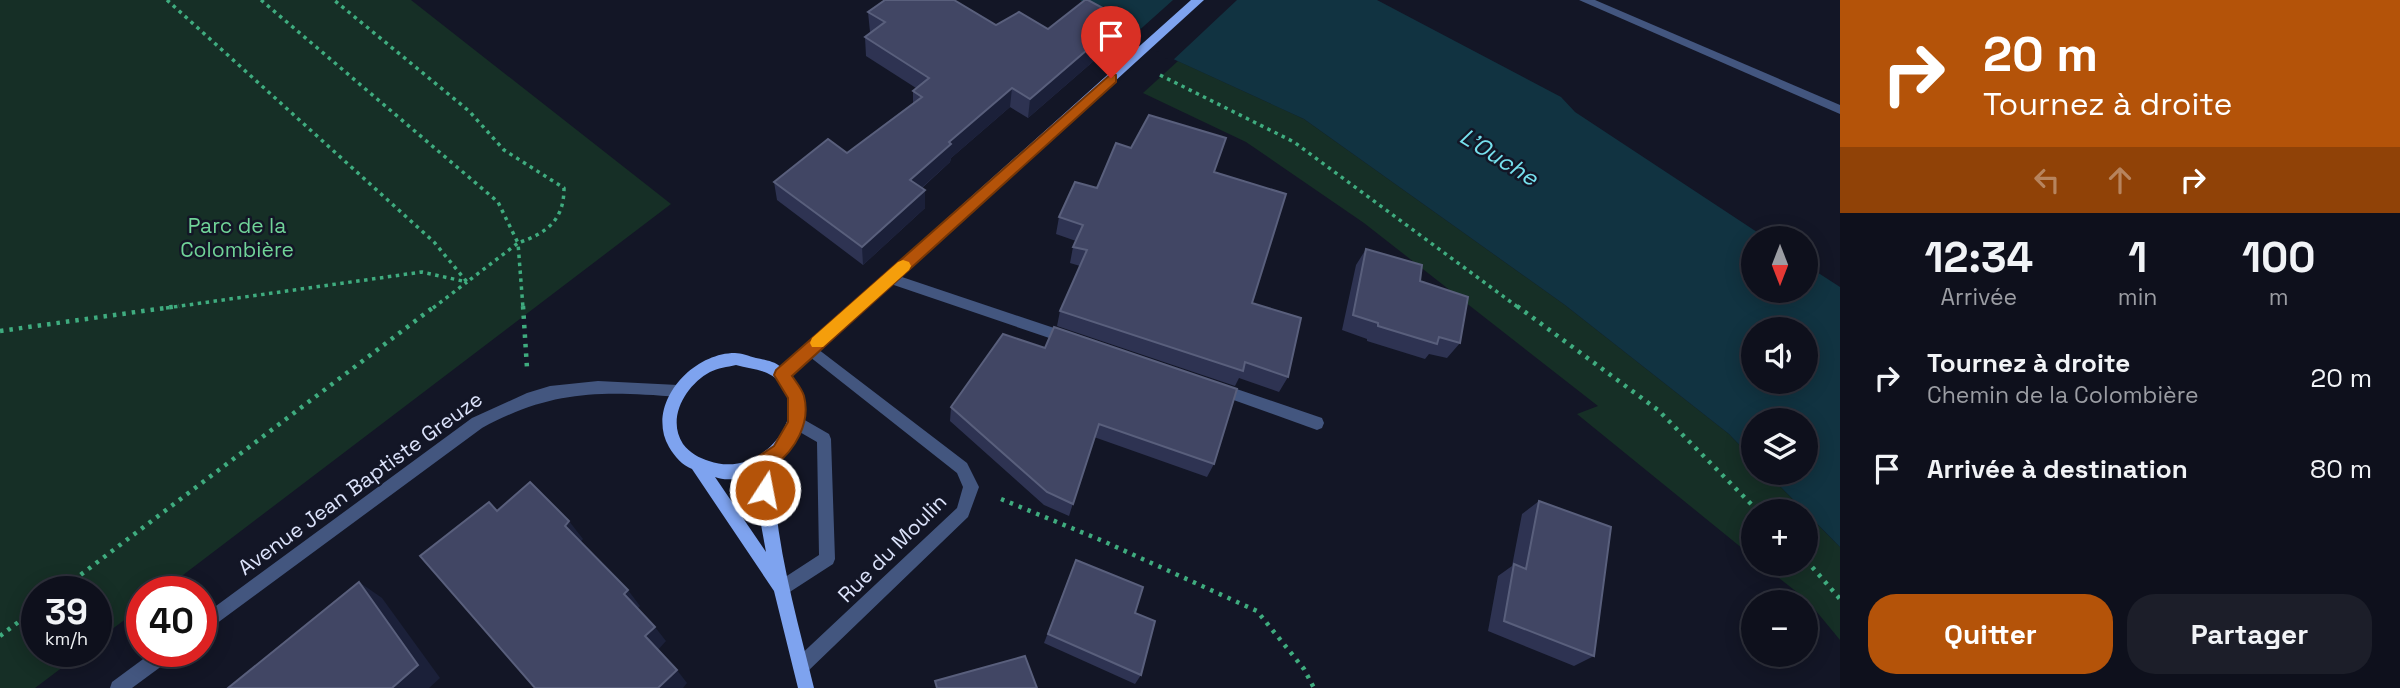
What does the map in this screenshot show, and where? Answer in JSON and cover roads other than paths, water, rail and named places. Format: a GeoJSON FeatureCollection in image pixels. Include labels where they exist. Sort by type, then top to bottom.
{"type":"FeatureCollection","features":[{"type":"Feature","properties":{"kind":"street"},"geometry":{"type":"LineString","coordinates":[[782,375],[1198,0]]}},
{"type":"Feature","properties":{"kind":"street"},"geometry":{"type":"LineString","coordinates":[[1585,0],[1840,110]]}},
{"type":"Feature","properties":{"kind":"street"},"geometry":{"type":"LineString","coordinates":[[890,278],[1084,344]]}},
{"type":"Feature","properties":{"kind":"street","name":"Rue du Moulin"},"geometry":{"type":"LineString","coordinates":[[801,666],[963,512],[971,486],[962,468],[810,349]]}},
{"type":"Feature","properties":{"kind":"street"},"geometry":{"type":"LineString","coordinates":[[699,467],[731,472],[748,470],[780,451],[791,437],[796,422],[796,396],[782,375],[769,365],[736,359],[703,368],[678,391],[671,404],[668,419],[676,447],[685,458],[699,467],[782,589]]}},
{"type":"Feature","properties":{"kind":"street"},"geometry":{"type":"LineString","coordinates":[[1201,383],[1317,423]]}},
{"type":"Feature","properties":{"kind":"street","name":"Avenue Jean Baptiste Greuze"},"geometry":{"type":"LineString","coordinates":[[217,614],[477,423],[505,406],[561,389],[595,386],[678,391]]}},
{"type":"Feature","properties":{"kind":"street"},"geometry":{"type":"LineString","coordinates":[[782,589],[827,559],[824,439],[796,422]]}},
{"type":"Feature","properties":{"kind":"street"},"geometry":{"type":"LineString","coordinates":[[765,462],[765,490],[782,589],[806,688]]}},
{"type":"Feature","properties":{"kind":"street"},"geometry":{"type":"LineString","coordinates":[[118,688],[146,667]]}},
{"type":"Feature","properties":{"kind":"water","name":"L'Ouche"},"geometry":{"type":"Polygon","coordinates":[[[1080,0],[1377,0],[1561,97],[1575,112],[1748,226],[1741,226],[1741,303],[1818,303],[1818,273],[1840,287],[1840,547],[1818,525],[1818,499],[1793,499],[1779,485],[1818,485],[1818,408],[1741,408],[1741,446],[1729,434],[1565,305],[1304,119],[1171,58],[1136,31],[1080,0]]]}},
{"type":"Feature","properties":{"kind":"park label","name":"Parc de la Colombière"},"geometry":{"type":"Point","coordinates":[237,237]}}]}
